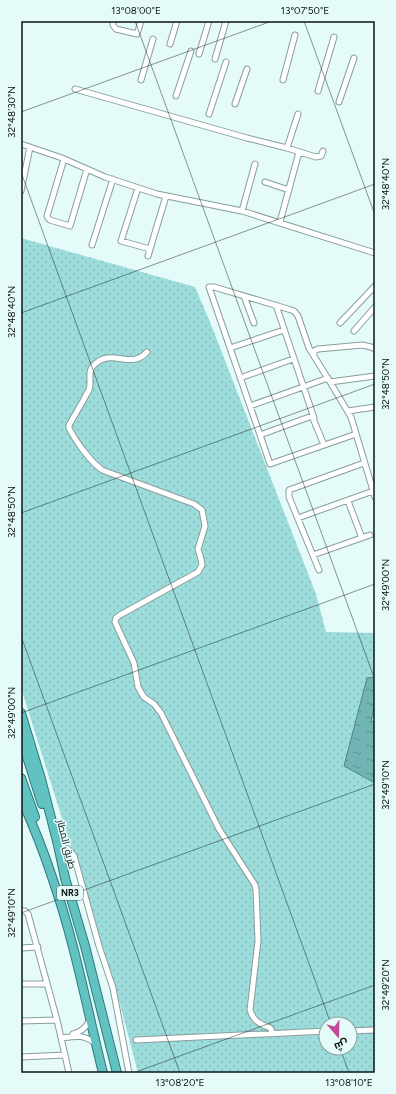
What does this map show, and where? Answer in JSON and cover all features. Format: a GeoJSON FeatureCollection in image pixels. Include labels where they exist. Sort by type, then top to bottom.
{"type":"FeatureCollection","features":[{"type":"Feature","properties":{"kind":"highway","name":"طريق المطار"},"geometry":{"type":"LineString","coordinates":[[21,713],[41,779],[64,875],[85,946],[117,1073]]}},
{"type":"Feature","properties":{"kind":"highway"},"geometry":{"type":"LineString","coordinates":[[21,738],[64,875]]}},
{"type":"Feature","properties":{"kind":"highway"},"geometry":{"type":"LineString","coordinates":[[21,778],[41,831],[59,900]]}},
{"type":"Feature","properties":{"kind":"highway","name":"NR3"},"geometry":{"type":"LineString","coordinates":[[21,798],[36,832],[54,881],[74,949],[103,1073]]}},
{"type":"Feature","properties":{"kind":"street"},"geometry":{"type":"LineString","coordinates":[[113,21],[113,26],[116,29],[138,34],[141,21]]}},
{"type":"Feature","properties":{"kind":"street"},"geometry":{"type":"LineString","coordinates":[[170,44],[177,21]]}},
{"type":"Feature","properties":{"kind":"street"},"geometry":{"type":"LineString","coordinates":[[199,54],[208,21]]}},
{"type":"Feature","properties":{"kind":"street"},"geometry":{"type":"LineString","coordinates":[[215,59],[226,21]]}},
{"type":"Feature","properties":{"kind":"street"},"geometry":{"type":"LineString","coordinates":[[282,80],[295,35]]}},
{"type":"Feature","properties":{"kind":"street"},"geometry":{"type":"LineString","coordinates":[[318,91],[334,37]]}},
{"type":"Feature","properties":{"kind":"street"},"geometry":{"type":"LineString","coordinates":[[141,80],[153,39]]}},
{"type":"Feature","properties":{"kind":"street"},"geometry":{"type":"LineString","coordinates":[[176,96],[191,51]]}},
{"type":"Feature","properties":{"kind":"street"},"geometry":{"type":"LineString","coordinates":[[339,102],[354,58]]}},
{"type":"Feature","properties":{"kind":"street"},"geometry":{"type":"LineString","coordinates":[[210,114],[226,62]]}},
{"type":"Feature","properties":{"kind":"street"},"geometry":{"type":"LineString","coordinates":[[235,104],[247,69]]}},
{"type":"Feature","properties":{"kind":"street"},"geometry":{"type":"LineString","coordinates":[[76,89],[316,157],[321,156],[323,151]]}},
{"type":"Feature","properties":{"kind":"street"},"geometry":{"type":"LineString","coordinates":[[287,148],[298,114]]}},
{"type":"Feature","properties":{"kind":"street"},"geometry":{"type":"LineString","coordinates":[[21,144],[138,188],[166,196],[242,211],[375,253]]}},
{"type":"Feature","properties":{"kind":"street"},"geometry":{"type":"LineString","coordinates":[[21,191],[30,147]]}},
{"type":"Feature","properties":{"kind":"street"},"geometry":{"type":"LineString","coordinates":[[280,222],[299,152]]}},
{"type":"Feature","properties":{"kind":"street"},"geometry":{"type":"LineString","coordinates":[[64,159],[47,216],[50,220],[70,226],[87,170]]}},
{"type":"Feature","properties":{"kind":"street"},"geometry":{"type":"LineString","coordinates":[[242,211],[255,164]]}},
{"type":"Feature","properties":{"kind":"street"},"geometry":{"type":"LineString","coordinates":[[92,245],[112,179]]}},
{"type":"Feature","properties":{"kind":"street"},"geometry":{"type":"LineString","coordinates":[[265,182],[289,190]]}},
{"type":"Feature","properties":{"kind":"street"},"geometry":{"type":"LineString","coordinates":[[138,188],[121,241],[150,249]]}},
{"type":"Feature","properties":{"kind":"street"},"geometry":{"type":"LineString","coordinates":[[148,256],[166,196]]}},
{"type":"Feature","properties":{"kind":"street"},"geometry":{"type":"LineString","coordinates":[[340,323],[375,286]]}},
{"type":"Feature","properties":{"kind":"street"},"geometry":{"type":"LineString","coordinates":[[298,518],[374,494],[351,417],[306,343],[298,316],[294,311],[214,287],[209,287],[270,464],[356,434]]}},
{"type":"Feature","properties":{"kind":"street"},"geometry":{"type":"LineString","coordinates":[[244,296],[254,323]]}},
{"type":"Feature","properties":{"kind":"street"},"geometry":{"type":"LineString","coordinates":[[276,305],[293,359],[324,445]]}},
{"type":"Feature","properties":{"kind":"street"},"geometry":{"type":"LineString","coordinates":[[354,331],[375,307]]}},
{"type":"Feature","properties":{"kind":"street"},"geometry":{"type":"LineString","coordinates":[[230,348],[284,330]]}},
{"type":"Feature","properties":{"kind":"street"},"geometry":{"type":"LineString","coordinates":[[314,356],[314,351],[318,349],[362,345],[375,349]]}},
{"type":"Feature","properties":{"kind":"street"},"geometry":{"type":"LineString","coordinates":[[147,352],[135,360],[116,357],[103,358],[92,367],[90,370],[89,389],[69,428],[88,456],[102,470],[194,504],[202,510],[205,526],[198,548],[202,562],[198,572],[120,615],[116,618],[115,622],[134,663],[138,687],[144,697],[154,704],[161,713],[219,829],[255,885],[258,941],[250,1010],[253,1018],[258,1023],[270,1028],[272,1033]]}},
{"type":"Feature","properties":{"kind":"street"},"geometry":{"type":"LineString","coordinates":[[240,378],[293,359]]}},
{"type":"Feature","properties":{"kind":"street"},"geometry":{"type":"LineString","coordinates":[[250,406],[303,387],[329,380],[375,376]]}},
{"type":"Feature","properties":{"kind":"street"},"geometry":{"type":"LineString","coordinates":[[348,411],[375,407]]}},
{"type":"Feature","properties":{"kind":"street"},"geometry":{"type":"LineString","coordinates":[[260,435],[310,416],[314,418]]}},
{"type":"Feature","properties":{"kind":"street"},"geometry":{"type":"LineString","coordinates":[[319,570],[290,497],[289,490],[364,463]]}},
{"type":"Feature","properties":{"kind":"street"},"geometry":{"type":"LineString","coordinates":[[348,501],[362,538]]}},
{"type":"Feature","properties":{"kind":"street"},"geometry":{"type":"LineString","coordinates":[[313,555],[370,535]]}},
{"type":"Feature","properties":{"kind":"street"},"geometry":{"type":"LineString","coordinates":[[58,845],[68,848],[74,856],[99,946],[113,988],[130,1073]]}},
{"type":"Feature","properties":{"kind":"street"},"geometry":{"type":"LineString","coordinates":[[21,911],[25,911],[28,914],[38,947],[69,1073]]}},
{"type":"Feature","properties":{"kind":"street"},"geometry":{"type":"LineString","coordinates":[[21,948],[38,947]]}},
{"type":"Feature","properties":{"kind":"street"},"geometry":{"type":"LineString","coordinates":[[21,984],[47,984]]}},
{"type":"Feature","properties":{"kind":"street"},"geometry":{"type":"LineString","coordinates":[[21,1021],[57,1020]]}},
{"type":"Feature","properties":{"kind":"street"},"geometry":{"type":"LineString","coordinates":[[62,1045],[71,1036],[82,1031],[90,1020]]}},
{"type":"Feature","properties":{"kind":"street"},"geometry":{"type":"LineString","coordinates":[[59,1028],[64,1033],[71,1036]]}},
{"type":"Feature","properties":{"kind":"street"},"geometry":{"type":"LineString","coordinates":[[358,1031],[375,1030]]}},
{"type":"Feature","properties":{"kind":"street"},"geometry":{"type":"LineString","coordinates":[[136,1040],[318,1031]]}},
{"type":"Feature","properties":{"kind":"street"},"geometry":{"type":"LineString","coordinates":[[61,1037],[83,1037],[96,1045]]}},
{"type":"Feature","properties":{"kind":"street"},"geometry":{"type":"LineString","coordinates":[[21,1057],[65,1055]]}},
{"type":"Feature","properties":{"kind":"shaded area"},"geometry":{"type":"Polygon","coordinates":[[[21,238],[195,287],[316,594],[326,632],[375,633],[375,1073],[138,1073],[117,993],[21,688],[21,238]]]}},
{"type":"Feature","properties":{"kind":"water"},"geometry":{"type":"Polygon","coordinates":[[[375,677],[375,702],[371,722],[375,721],[375,783],[344,766],[367,678],[375,677]]]}}]}
